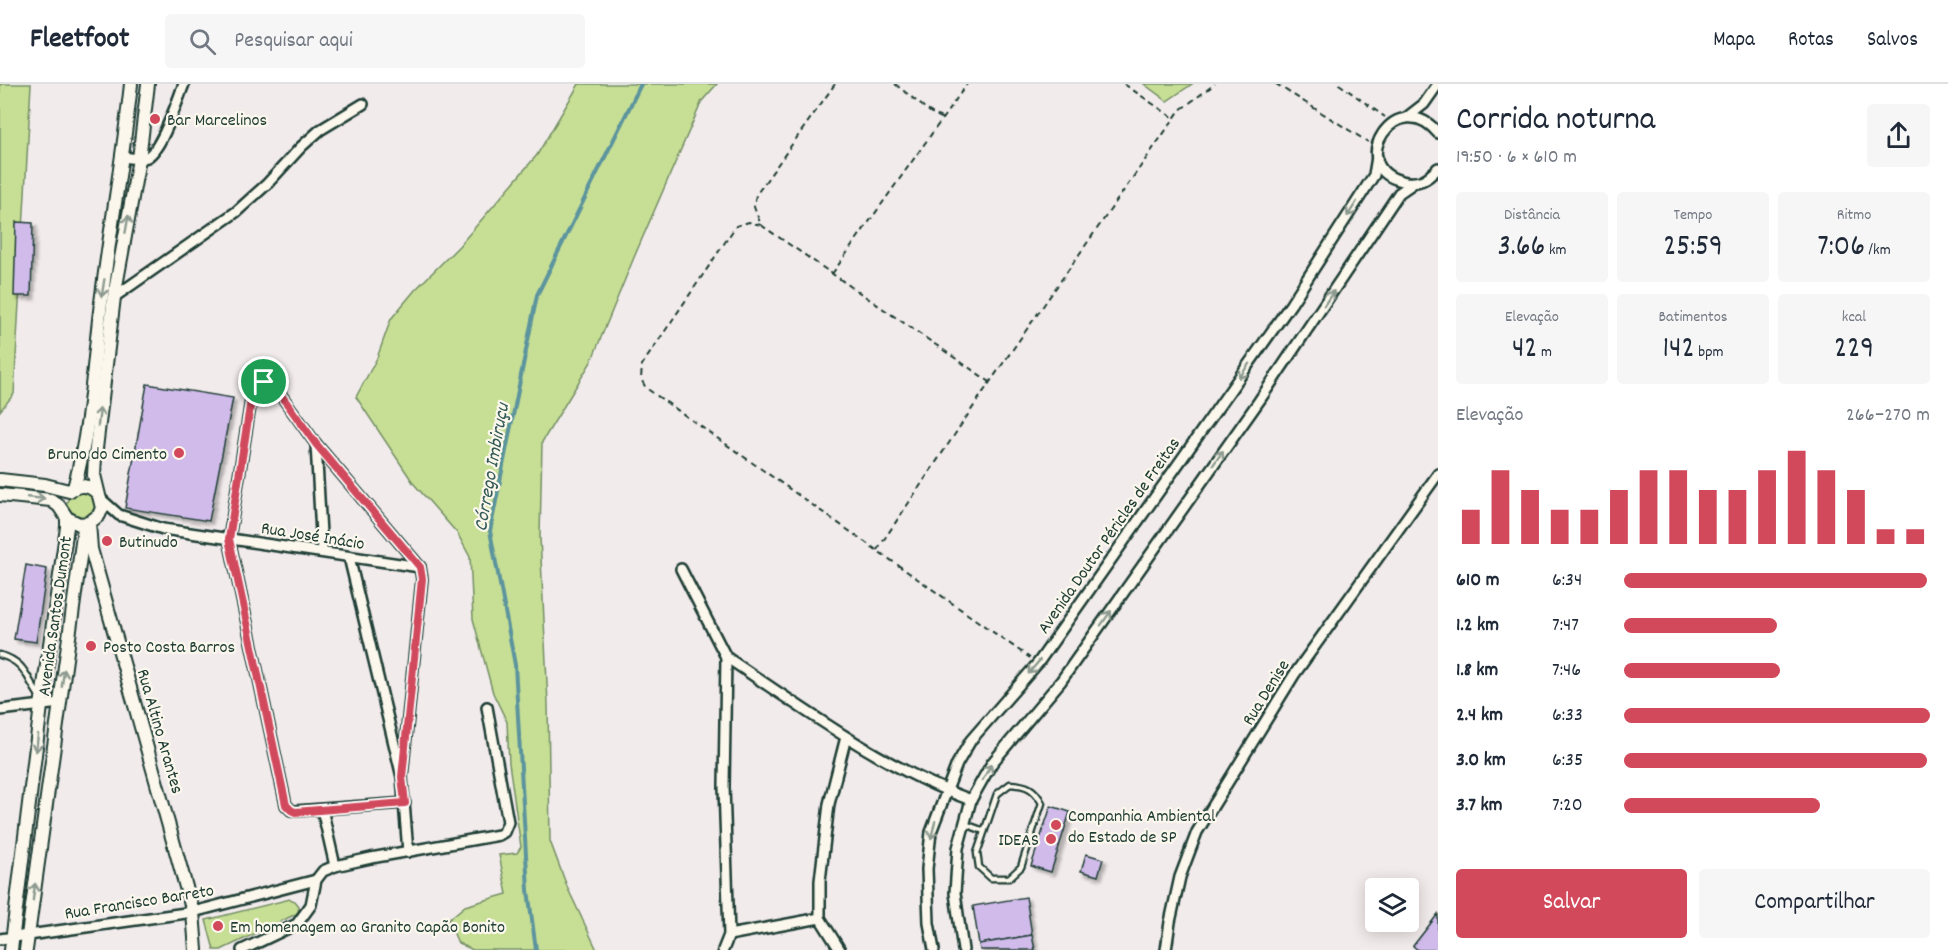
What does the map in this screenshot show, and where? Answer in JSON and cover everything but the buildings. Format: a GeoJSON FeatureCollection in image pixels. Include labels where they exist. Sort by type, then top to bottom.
{"type":"FeatureCollection","features":[{"type":"Feature","properties":{"kind":"street","name":"Avenida Santos Dumont"},"geometry":{"type":"LineString","coordinates":[[8,942],[67,527],[63,502],[71,489],[84,446],[100,308],[123,157],[131,84]]}},
{"type":"Feature","properties":{"kind":"street","name":"Avenida Santos Dumont"},"geometry":{"type":"LineString","coordinates":[[26,950],[60,703],[90,522],[100,512],[100,497],[94,475],[95,457],[114,297],[139,159],[148,84]]}},
{"type":"Feature","properties":{"kind":"street"},"geometry":{"type":"LineString","coordinates":[[123,157],[139,159],[148,156],[161,139],[184,84]]}},
{"type":"Feature","properties":{"kind":"street"},"geometry":{"type":"LineString","coordinates":[[1406,118],[1424,104],[1438,84]]}},
{"type":"Feature","properties":{"kind":"street"},"geometry":{"type":"LineString","coordinates":[[114,297],[236,212],[320,130],[363,104]]}},
{"type":"Feature","properties":{"kind":"street"},"geometry":{"type":"LineString","coordinates":[[1412,184],[1392,179],[1383,170],[1377,157],[1376,147],[1382,132],[1392,122],[1406,118],[1419,119],[1431,125],[1438,134]]}},
{"type":"Feature","properties":{"kind":"street","name":"Avenida Doutor Péricles de Freitas"},"geometry":{"type":"LineString","coordinates":[[934,950],[929,923],[927,869],[931,832],[957,764],[971,740],[1038,663],[1292,304],[1374,175],[1377,157]]}},
{"type":"Feature","properties":{"kind":"street"},"geometry":{"type":"LineString","coordinates":[[963,950],[955,893],[958,848],[971,800],[992,763],[1061,681],[1252,411],[1399,193],[1412,184],[1428,178],[1438,168]]}},
{"type":"Feature","properties":{"kind":"street"},"geometry":{"type":"LineString","coordinates":[[1428,178],[1438,184]]}},
{"type":"Feature","properties":{"kind":"street"},"geometry":{"type":"LineString","coordinates":[[402,777],[422,579],[420,567],[316,444],[278,391],[271,384],[264,382],[252,394],[229,539],[286,805],[295,812],[405,803]]}},
{"type":"Feature","properties":{"kind":"street"},"geometry":{"type":"LineString","coordinates":[[316,444],[322,552]]}},
{"type":"Feature","properties":{"kind":"street","name":"Rua Denise"},"geometry":{"type":"LineString","coordinates":[[1166,950],[1180,878],[1197,832],[1294,675],[1438,474]]}},
{"type":"Feature","properties":{"kind":"street"},"geometry":{"type":"LineString","coordinates":[[0,480],[71,489],[80,486],[91,487],[100,497]]}},
{"type":"Feature","properties":{"kind":"street"},"geometry":{"type":"LineString","coordinates":[[0,495],[45,498],[56,503],[66,516],[79,524],[119,515]]}},
{"type":"Feature","properties":{"kind":"street","name":"Rua José Inácio"},"geometry":{"type":"LineString","coordinates":[[100,497],[119,515],[164,529],[420,567]]}},
{"type":"Feature","properties":{"kind":"street","name":"Rua Altino Arantes"},"geometry":{"type":"LineString","coordinates":[[90,522],[92,549],[193,912],[196,950]]}},
{"type":"Feature","properties":{"kind":"street"},"geometry":{"type":"LineString","coordinates":[[349,557],[402,777],[408,852]]}},
{"type":"Feature","properties":{"kind":"street"},"geometry":{"type":"LineString","coordinates":[[681,569],[726,657],[724,787],[729,935],[723,950]]}},
{"type":"Feature","properties":{"kind":"street"},"geometry":{"type":"LineString","coordinates":[[726,657],[846,737],[945,791],[971,800]]}},
{"type":"Feature","properties":{"kind":"street"},"geometry":{"type":"LineString","coordinates":[[0,710],[42,703],[60,703]]}},
{"type":"Feature","properties":{"kind":"street"},"geometry":{"type":"LineString","coordinates":[[242,950],[297,924],[311,905],[316,880],[323,871],[335,866],[500,835],[504,832],[508,822],[488,707]]}},
{"type":"Feature","properties":{"kind":"street"},"geometry":{"type":"LineString","coordinates":[[840,950],[820,918],[820,881],[829,804],[846,737]]}},
{"type":"Feature","properties":{"kind":"street"},"geometry":{"type":"LineString","coordinates":[[322,809],[335,866]]}},
{"type":"Feature","properties":{"kind":"street","name":"Rua Francisco Barreto"},"geometry":{"type":"LineString","coordinates":[[8,942],[28,935],[193,912],[316,880]]}},
{"type":"Feature","properties":{"kind":"street"},"geometry":{"type":"LineString","coordinates":[[729,935],[820,918]]}},
{"type":"Feature","properties":{"kind":"lane"},"geometry":{"type":"LineString","coordinates":[[0,655],[22,666],[42,703]]}},
{"type":"Feature","properties":{"kind":"lane"},"geometry":{"type":"LineString","coordinates":[[1010,784],[1025,785],[1036,791],[1042,803],[1021,867],[1009,878],[992,878],[979,867],[976,853],[984,831],[997,794],[1003,789],[1010,784]]}},
{"type":"Feature","properties":{"kind":"lane"},"geometry":{"type":"LineString","coordinates":[[965,824],[984,831]]}},
{"type":"Feature","properties":{"kind":"path"},"geometry":{"type":"LineString","coordinates":[[761,225],[754,207],[756,195],[835,84]]}},
{"type":"Feature","properties":{"kind":"path"},"geometry":{"type":"LineString","coordinates":[[895,84],[930,112],[943,119]]}},
{"type":"Feature","properties":{"kind":"path"},"geometry":{"type":"LineString","coordinates":[[832,274],[967,84]]}},
{"type":"Feature","properties":{"kind":"path"},"geometry":{"type":"LineString","coordinates":[[1124,84],[1174,119]]}},
{"type":"Feature","properties":{"kind":"path"},"geometry":{"type":"LineString","coordinates":[[877,550],[990,382],[1180,110],[1215,84]]}},
{"type":"Feature","properties":{"kind":"path"},"geometry":{"type":"LineString","coordinates":[[1276,84],[1376,147]]}},
{"type":"Feature","properties":{"kind":"path"},"geometry":{"type":"LineString","coordinates":[[1339,84],[1392,122]]}},
{"type":"Feature","properties":{"kind":"path"},"geometry":{"type":"LineString","coordinates":[[990,382],[761,225],[748,222],[736,226],[642,365],[641,380],[646,388],[1038,663]]}},
{"type":"Feature","properties":{"kind":"green space"},"geometry":{"type":"Polygon","coordinates":[[[0,84],[31,84],[14,394],[0,411],[0,84]]]}},
{"type":"Feature","properties":{"kind":"green space"},"geometry":{"type":"Polygon","coordinates":[[[579,84],[717,84],[702,101],[591,362],[542,442],[540,537],[548,704],[550,841],[568,889],[597,950],[473,950],[458,943],[448,920],[465,906],[507,894],[499,855],[517,853],[521,847],[509,763],[507,722],[493,693],[473,619],[470,557],[457,533],[414,484],[356,397],[377,358],[391,319],[415,290],[459,246],[537,155],[579,84]]]}},
{"type":"Feature","properties":{"kind":"green space"},"geometry":{"type":"Polygon","coordinates":[[[1144,84],[1192,84],[1167,101],[1144,84]]]}},
{"type":"Feature","properties":{"kind":"green space"},"geometry":{"type":"Polygon","coordinates":[[[85,488],[99,500],[94,517],[75,520],[66,506],[67,502],[72,494],[85,488]]]}},
{"type":"Feature","properties":{"kind":"green space"},"geometry":{"type":"Polygon","coordinates":[[[290,899],[299,906],[298,912],[294,915],[221,950],[214,950],[206,920],[290,899]]]}},
{"type":"Feature","properties":{"kind":"waterway","name":"Córrego Imbiruçu"},"geometry":{"type":"LineString","coordinates":[[536,950],[528,890],[515,665],[490,531],[537,295],[641,84]]}},
{"type":"Feature","properties":{"kind":"place","name":"Bar Marcelinos"},"geometry":{"type":"Point","coordinates":[155,119]}},
{"type":"Feature","properties":{"kind":"place","name":"Bruno do Cimento"},"geometry":{"type":"Point","coordinates":[179,453]}},
{"type":"Feature","properties":{"kind":"place","name":"Butinudo"},"geometry":{"type":"Point","coordinates":[107,541]}},
{"type":"Feature","properties":{"kind":"place","name":"Posto Costa Barros"},"geometry":{"type":"Point","coordinates":[91,646]}},
{"type":"Feature","properties":{"kind":"place","name":"Companhia Ambiental do Estado de SP"},"geometry":{"type":"Point","coordinates":[1056,825]}},
{"type":"Feature","properties":{"kind":"place","name":"IDEAS"},"geometry":{"type":"Point","coordinates":[1051,839]}},
{"type":"Feature","properties":{"kind":"place","name":"Em homenagem ao Granito Capão Bonito"},"geometry":{"type":"Point","coordinates":[218,926]}},
{"type":"Feature","properties":{"kind":"route"},"geometry":{"type":"LineString","coordinates":[[264,382],[271,384],[278,391],[316,444],[420,567],[422,579],[402,777],[405,803],[295,812],[286,805],[229,539],[252,394],[264,382]]}}]}
